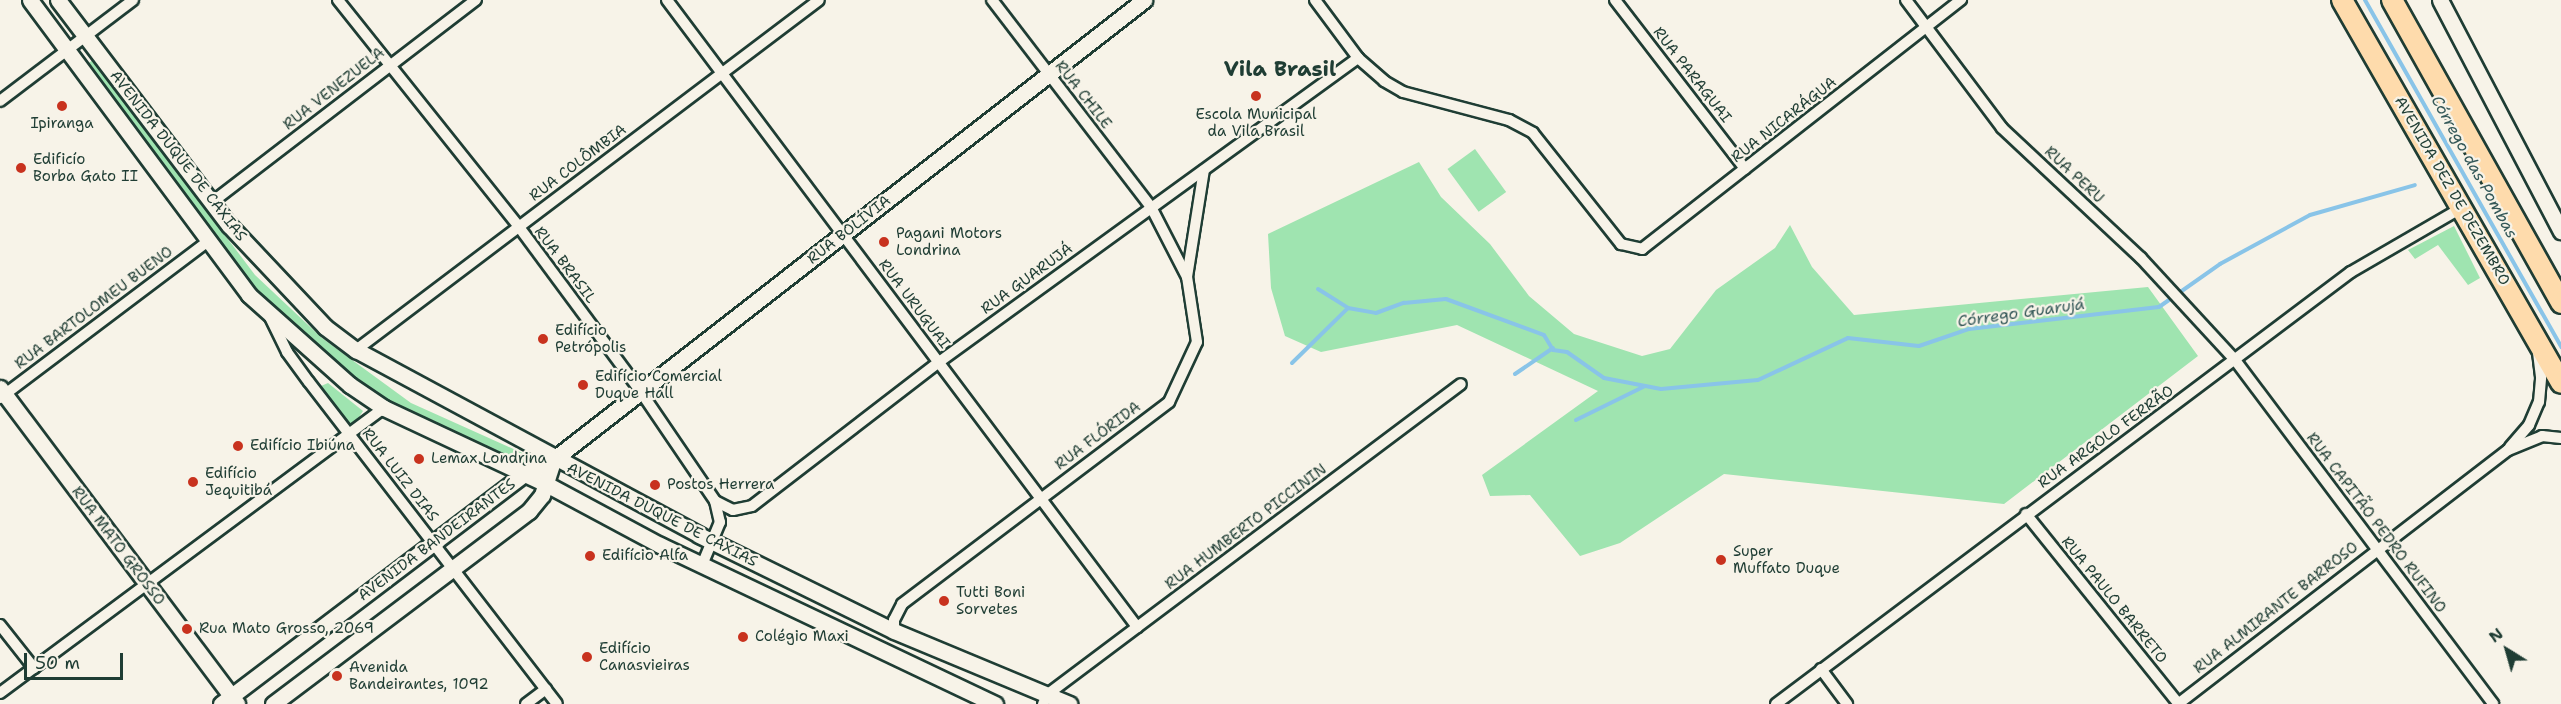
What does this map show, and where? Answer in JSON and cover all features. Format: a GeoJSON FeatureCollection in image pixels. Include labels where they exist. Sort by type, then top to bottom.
{"type":"FeatureCollection","features":[{"type":"Feature","properties":{"kind":"highway","name":"AVENIDA DEZ DE DEZEMBRO"},"geometry":{"type":"LineString","coordinates":[[2342,0],[2463,207],[2561,383]]}},
{"type":"Feature","properties":{"kind":"highway"},"geometry":{"type":"LineString","coordinates":[[2392,0],[2561,303]]}},
{"type":"Feature","properties":{"kind":"main road","name":"AVENIDA DUQUE DE CAXIAS"},"geometry":{"type":"LineString","coordinates":[[30,0],[207,242],[270,317],[384,408],[546,484],[702,565],[885,655],[995,704]]}},
{"type":"Feature","properties":{"kind":"main road","name":"AVENIDA DUQUE DE CAXIAS"},"geometry":{"type":"LineString","coordinates":[[58,0],[211,203],[326,327],[356,350],[554,459],[712,542],[894,631],[1046,699],[1069,704]]}},
{"type":"Feature","properties":{"kind":"main road","name":"RUA BOLÍVIA"},"geometry":{"type":"LineString","coordinates":[[554,459],[843,235],[1047,72],[1144,0]]}},
{"type":"Feature","properties":{"kind":"main road"},"geometry":{"type":"LineString","coordinates":[[2440,0],[2561,231]]}},
{"type":"Feature","properties":{"kind":"main road","name":"RUA MATO GROSSO"},"geometry":{"type":"LineString","coordinates":[[2,393],[147,585],[230,701]]}},
{"type":"Feature","properties":{"kind":"main road","name":"AVENIDA BANDEIRANTES"},"geometry":{"type":"LineString","coordinates":[[230,701],[524,474],[554,459]]}},
{"type":"Feature","properties":{"kind":"main road","name":"AVENIDA BANDEIRANTES"},"geometry":{"type":"LineString","coordinates":[[273,704],[529,511],[546,484],[554,459]]}},
{"type":"Feature","properties":{"kind":"main road"},"geometry":{"type":"LineString","coordinates":[[867,645],[867,632],[878,623]]}},
{"type":"Feature","properties":{"kind":"main road"},"geometry":{"type":"LineString","coordinates":[[885,655],[894,645],[894,631]]}},
{"type":"Feature","properties":{"kind":"street"},"geometry":{"type":"LineString","coordinates":[[0,101],[133,0]]}},
{"type":"Feature","properties":{"kind":"street","name":"RUA BRASIL"},"geometry":{"type":"LineString","coordinates":[[338,0],[388,66],[519,227],[641,392],[715,501]]}},
{"type":"Feature","properties":{"kind":"street","name":"RUA VENEZUELA"},"geometry":{"type":"LineString","coordinates":[[211,203],[476,0]]}},
{"type":"Feature","properties":{"kind":"street","name":"RUA URUGUAI"},"geometry":{"type":"LineString","coordinates":[[667,0],[1137,627]]}},
{"type":"Feature","properties":{"kind":"street","name":"RUA COLÔMBIA"},"geometry":{"type":"LineString","coordinates":[[356,350],[819,0]]}},
{"type":"Feature","properties":{"kind":"street","name":"RUA CHILE"},"geometry":{"type":"LineString","coordinates":[[992,0],[1151,207]]}},
{"type":"Feature","properties":{"kind":"street"},"geometry":{"type":"LineString","coordinates":[[1315,0],[1358,58]]}},
{"type":"Feature","properties":{"kind":"street","name":"RUA PARAGUAI"},"geometry":{"type":"LineString","coordinates":[[1615,0],[1745,169]]}},
{"type":"Feature","properties":{"kind":"street","name":"RUA PERU"},"geometry":{"type":"LineString","coordinates":[[1906,0],[2002,128],[2171,290],[2235,360]]}},
{"type":"Feature","properties":{"kind":"street","name":"RUA NICARÁGUA"},"geometry":{"type":"LineString","coordinates":[[1358,58],[1384,81],[1404,92],[1509,120],[1533,134],[1621,244],[1642,249],[1961,0]]}},
{"type":"Feature","properties":{"kind":"street","name":"RUA GUARUJÁ"},"geometry":{"type":"LineString","coordinates":[[715,501],[734,510],[752,506],[939,362],[1358,58]]}},
{"type":"Feature","properties":{"kind":"street"},"geometry":{"type":"LineString","coordinates":[[1187,277],[1204,170]]}},
{"type":"Feature","properties":{"kind":"street","name":"RUA FLÓRIDA"},"geometry":{"type":"LineString","coordinates":[[894,631],[894,620],[902,604],[1169,402],[1197,342],[1187,277],[1151,207]]}},
{"type":"Feature","properties":{"kind":"street","name":"RUA ARGOLO FERRÃO"},"geometry":{"type":"LineString","coordinates":[[1776,704],[2351,272],[2463,207]]}},
{"type":"Feature","properties":{"kind":"street","name":"RUA BARTOLOMEU BUENO"},"geometry":{"type":"LineString","coordinates":[[2,393],[207,242]]}},
{"type":"Feature","properties":{"kind":"street","name":"RUA LUIZ DIAS"},"geometry":{"type":"LineString","coordinates":[[270,317],[287,352],[557,704]]}},
{"type":"Feature","properties":{"kind":"street","name":"RUA ALMIRANTE BARROSO"},"geometry":{"type":"LineString","coordinates":[[2178,704],[2508,450],[2529,425],[2538,402],[2541,377],[2537,341]]}},
{"type":"Feature","properties":{"kind":"street","name":"RUA CAPITÃO PEDRO RUFINO"},"geometry":{"type":"LineString","coordinates":[[2235,360],[2493,704]]}},
{"type":"Feature","properties":{"kind":"street","name":"RUA HUMBERTO PICCININ"},"geometry":{"type":"LineString","coordinates":[[1046,699],[1137,627],[1461,384]]}},
{"type":"Feature","properties":{"kind":"street"},"geometry":{"type":"LineString","coordinates":[[0,693],[384,408]]}},
{"type":"Feature","properties":{"kind":"street","name":"RUA ALMIRANTE BARROSO"},"geometry":{"type":"LineString","coordinates":[[2508,450],[2542,436],[2561,438]]}},
{"type":"Feature","properties":{"kind":"street"},"geometry":{"type":"LineString","coordinates":[[702,565],[721,518],[715,501]]}},
{"type":"Feature","properties":{"kind":"street","name":"RUA PAULO BARRETO"},"geometry":{"type":"LineString","coordinates":[[2026,514],[2178,704]]}},
{"type":"Feature","properties":{"kind":"street"},"geometry":{"type":"LineString","coordinates":[[0,625],[34,668]]}},
{"type":"Feature","properties":{"kind":"street"},"geometry":{"type":"LineString","coordinates":[[1821,669],[1847,704]]}},
{"type":"Feature","properties":{"kind":"street"},"geometry":{"type":"LineString","coordinates":[[526,704],[546,689]]}},
{"type":"Feature","properties":{"kind":"green space"},"geometry":{"type":"Polygon","coordinates":[[[93,60],[255,275],[322,338],[411,403],[540,461],[523,470],[375,397],[334,364],[246,281],[84,66],[93,60]]]}},
{"type":"Feature","properties":{"kind":"green space"},"geometry":{"type":"Polygon","coordinates":[[[1475,149],[1506,192],[1479,212],[1447,169],[1475,149]]]}},
{"type":"Feature","properties":{"kind":"green space"},"geometry":{"type":"Polygon","coordinates":[[[1419,162],[1441,197],[1490,244],[1529,296],[1574,334],[1642,356],[1670,349],[1716,290],[1775,248],[1790,225],[1812,267],[1854,315],[2148,287],[2198,356],[2004,504],[1724,474],[1620,543],[1580,556],[1530,495],[1490,496],[1482,475],[1598,391],[1457,325],[1321,352],[1285,336],[1271,288],[1268,234],[1419,162]]]}},
{"type":"Feature","properties":{"kind":"green space"},"geometry":{"type":"Polygon","coordinates":[[[2454,226],[2480,278],[2468,285],[2438,245],[2415,259],[2408,250],[2454,226]]]}},
{"type":"Feature","properties":{"kind":"green space"},"geometry":{"type":"Polygon","coordinates":[[[328,383],[363,411],[355,423],[349,424],[321,391],[321,386],[328,383]]]}},
{"type":"Feature","properties":{"kind":"waterway","name":"Córrego das Pombas"},"geometry":{"type":"LineString","coordinates":[[2365,0],[2561,347]]}},
{"type":"Feature","properties":{"kind":"waterway","name":"Córrego Guarujá"},"geometry":{"type":"LineString","coordinates":[[1318,289],[1348,308],[1376,313],[1404,303],[1446,299],[1544,335],[1553,350],[1567,352],[1604,378],[1661,389],[1758,380],[1848,338],[1919,346],[1969,329],[2159,307],[2220,264],[2310,215],[2415,185]]}},
{"type":"Feature","properties":{"kind":"waterway"},"geometry":{"type":"LineString","coordinates":[[1292,363],[1348,308]]}},
{"type":"Feature","properties":{"kind":"waterway"},"geometry":{"type":"LineString","coordinates":[[1515,374],[1553,348]]}},
{"type":"Feature","properties":{"kind":"waterway"},"geometry":{"type":"LineString","coordinates":[[1576,420],[1645,386]]}},
{"type":"Feature","properties":{"kind":"place","name":"Escola Municipal da Vila Brasil"},"geometry":{"type":"Point","coordinates":[1256,96]}},
{"type":"Feature","properties":{"kind":"place","name":"Ipiranga"},"geometry":{"type":"Point","coordinates":[62,106]}},
{"type":"Feature","properties":{"kind":"place","name":"Edificío Borba Gato II"},"geometry":{"type":"Point","coordinates":[21,168]}},
{"type":"Feature","properties":{"kind":"place","name":"Pagani Motors Londrina"},"geometry":{"type":"Point","coordinates":[884,242]}},
{"type":"Feature","properties":{"kind":"place","name":"Edifício Petrópolis"},"geometry":{"type":"Point","coordinates":[543,339]}},
{"type":"Feature","properties":{"kind":"place","name":"Edifício Comercial Duque Hall"},"geometry":{"type":"Point","coordinates":[583,385]}},
{"type":"Feature","properties":{"kind":"place","name":"Edifício Ibiúna"},"geometry":{"type":"Point","coordinates":[238,446]}},
{"type":"Feature","properties":{"kind":"place","name":"Lemax Londrina"},"geometry":{"type":"Point","coordinates":[419,459]}},
{"type":"Feature","properties":{"kind":"place","name":"Edifício Jequitibá"},"geometry":{"type":"Point","coordinates":[193,482]}},
{"type":"Feature","properties":{"kind":"place","name":"Postos Herrera"},"geometry":{"type":"Point","coordinates":[655,485]}},
{"type":"Feature","properties":{"kind":"place","name":"Edifício Alfa"},"geometry":{"type":"Point","coordinates":[590,556]}},
{"type":"Feature","properties":{"kind":"place","name":"Super Muffato Duque"},"geometry":{"type":"Point","coordinates":[1721,560]}},
{"type":"Feature","properties":{"kind":"place","name":"Tutti Boni Sorvetes"},"geometry":{"type":"Point","coordinates":[944,601]}},
{"type":"Feature","properties":{"kind":"place","name":"Rua Mato Grosso, 2069"},"geometry":{"type":"Point","coordinates":[187,629]}},
{"type":"Feature","properties":{"kind":"place","name":"Colégio Maxi"},"geometry":{"type":"Point","coordinates":[743,637]}},
{"type":"Feature","properties":{"kind":"place","name":"Edifício Canasvieiras"},"geometry":{"type":"Point","coordinates":[587,657]}},
{"type":"Feature","properties":{"kind":"place","name":"Avenida Bandeirantes, 1092"},"geometry":{"type":"Point","coordinates":[337,676]}},
{"type":"Feature","properties":{"kind":"district","name":"Vila Brasil"},"geometry":{"type":"Point","coordinates":[1280,69]}}]}
